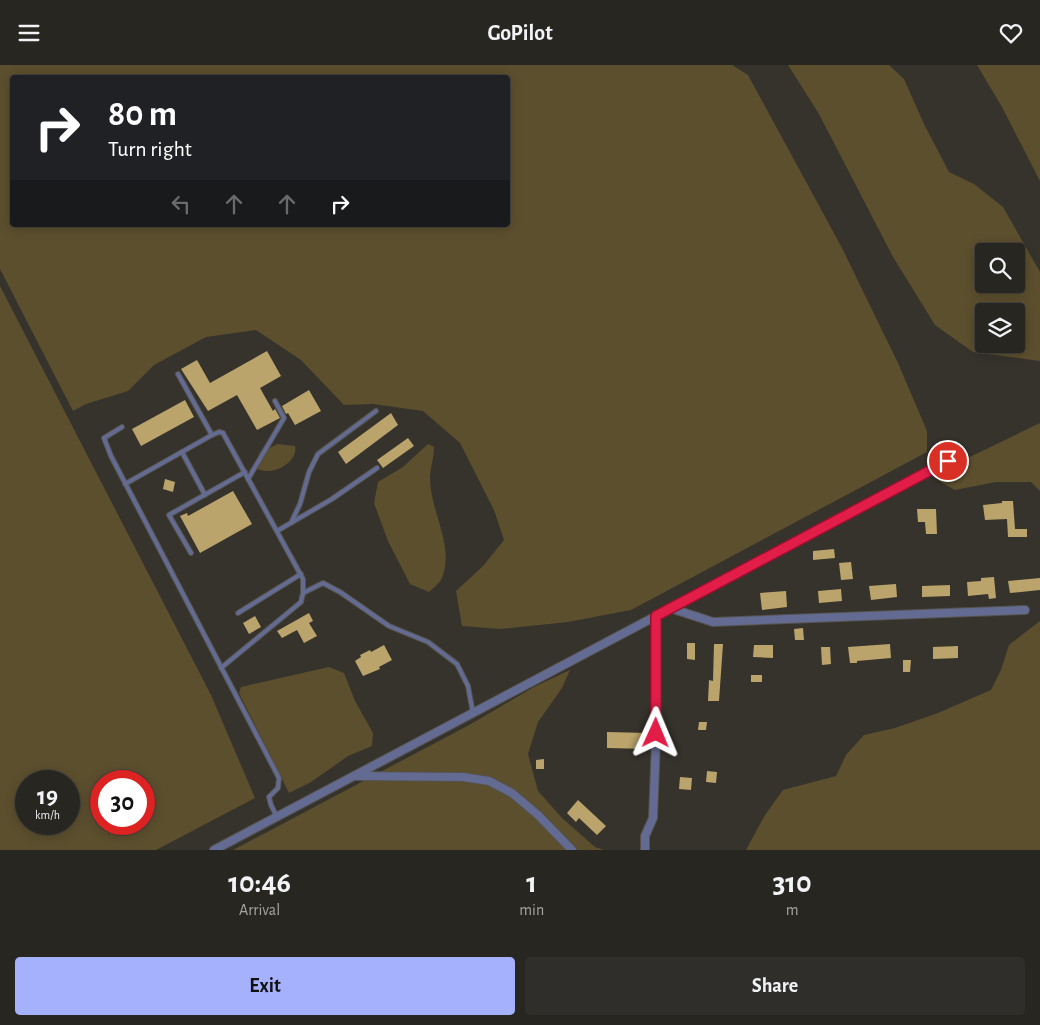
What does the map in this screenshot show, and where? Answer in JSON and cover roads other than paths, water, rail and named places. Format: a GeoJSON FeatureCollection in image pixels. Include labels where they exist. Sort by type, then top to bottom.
{"type":"FeatureCollection","features":[{"type":"Feature","properties":{"kind":"street"},"geometry":{"type":"LineString","coordinates":[[214,850],[948,461]]}},
{"type":"Feature","properties":{"kind":"street"},"geometry":{"type":"LineString","coordinates":[[670,608],[713,622],[1025,610]]}},
{"type":"Feature","properties":{"kind":"street"},"geometry":{"type":"LineString","coordinates":[[645,850],[645,836],[653,818],[657,716],[656,616]]}},
{"type":"Feature","properties":{"kind":"street"},"geometry":{"type":"LineString","coordinates":[[353,776],[463,777],[489,781],[512,793],[572,850]]}},
{"type":"Feature","properties":{"kind":"lane"},"geometry":{"type":"LineString","coordinates":[[178,374],[212,435]]}},
{"type":"Feature","properties":{"kind":"lane"},"geometry":{"type":"LineString","coordinates":[[248,479],[284,418],[275,401]]}},
{"type":"Feature","properties":{"kind":"lane"},"geometry":{"type":"LineString","coordinates":[[291,523],[300,504],[309,472],[318,454],[376,411]]}},
{"type":"Feature","properties":{"kind":"lane"},"geometry":{"type":"LineString","coordinates":[[122,427],[104,438],[279,778],[278,788],[269,797],[277,817]]}},
{"type":"Feature","properties":{"kind":"lane"},"geometry":{"type":"LineString","coordinates":[[126,484],[212,435],[219,432],[223,433],[301,575],[304,593],[301,602],[221,668]]}},
{"type":"Feature","properties":{"kind":"lane"},"geometry":{"type":"LineString","coordinates":[[182,452],[205,495]]}},
{"type":"Feature","properties":{"kind":"lane"},"geometry":{"type":"LineString","coordinates":[[277,531],[332,499],[377,467]]}},
{"type":"Feature","properties":{"kind":"lane"},"geometry":{"type":"LineString","coordinates":[[191,553],[169,515],[245,472]]}},
{"type":"Feature","properties":{"kind":"lane"},"geometry":{"type":"LineString","coordinates":[[238,613],[301,575]]}},
{"type":"Feature","properties":{"kind":"lane"},"geometry":{"type":"LineString","coordinates":[[304,593],[323,583],[340,592],[389,627],[428,642],[457,664],[468,686],[474,713]]}}]}
